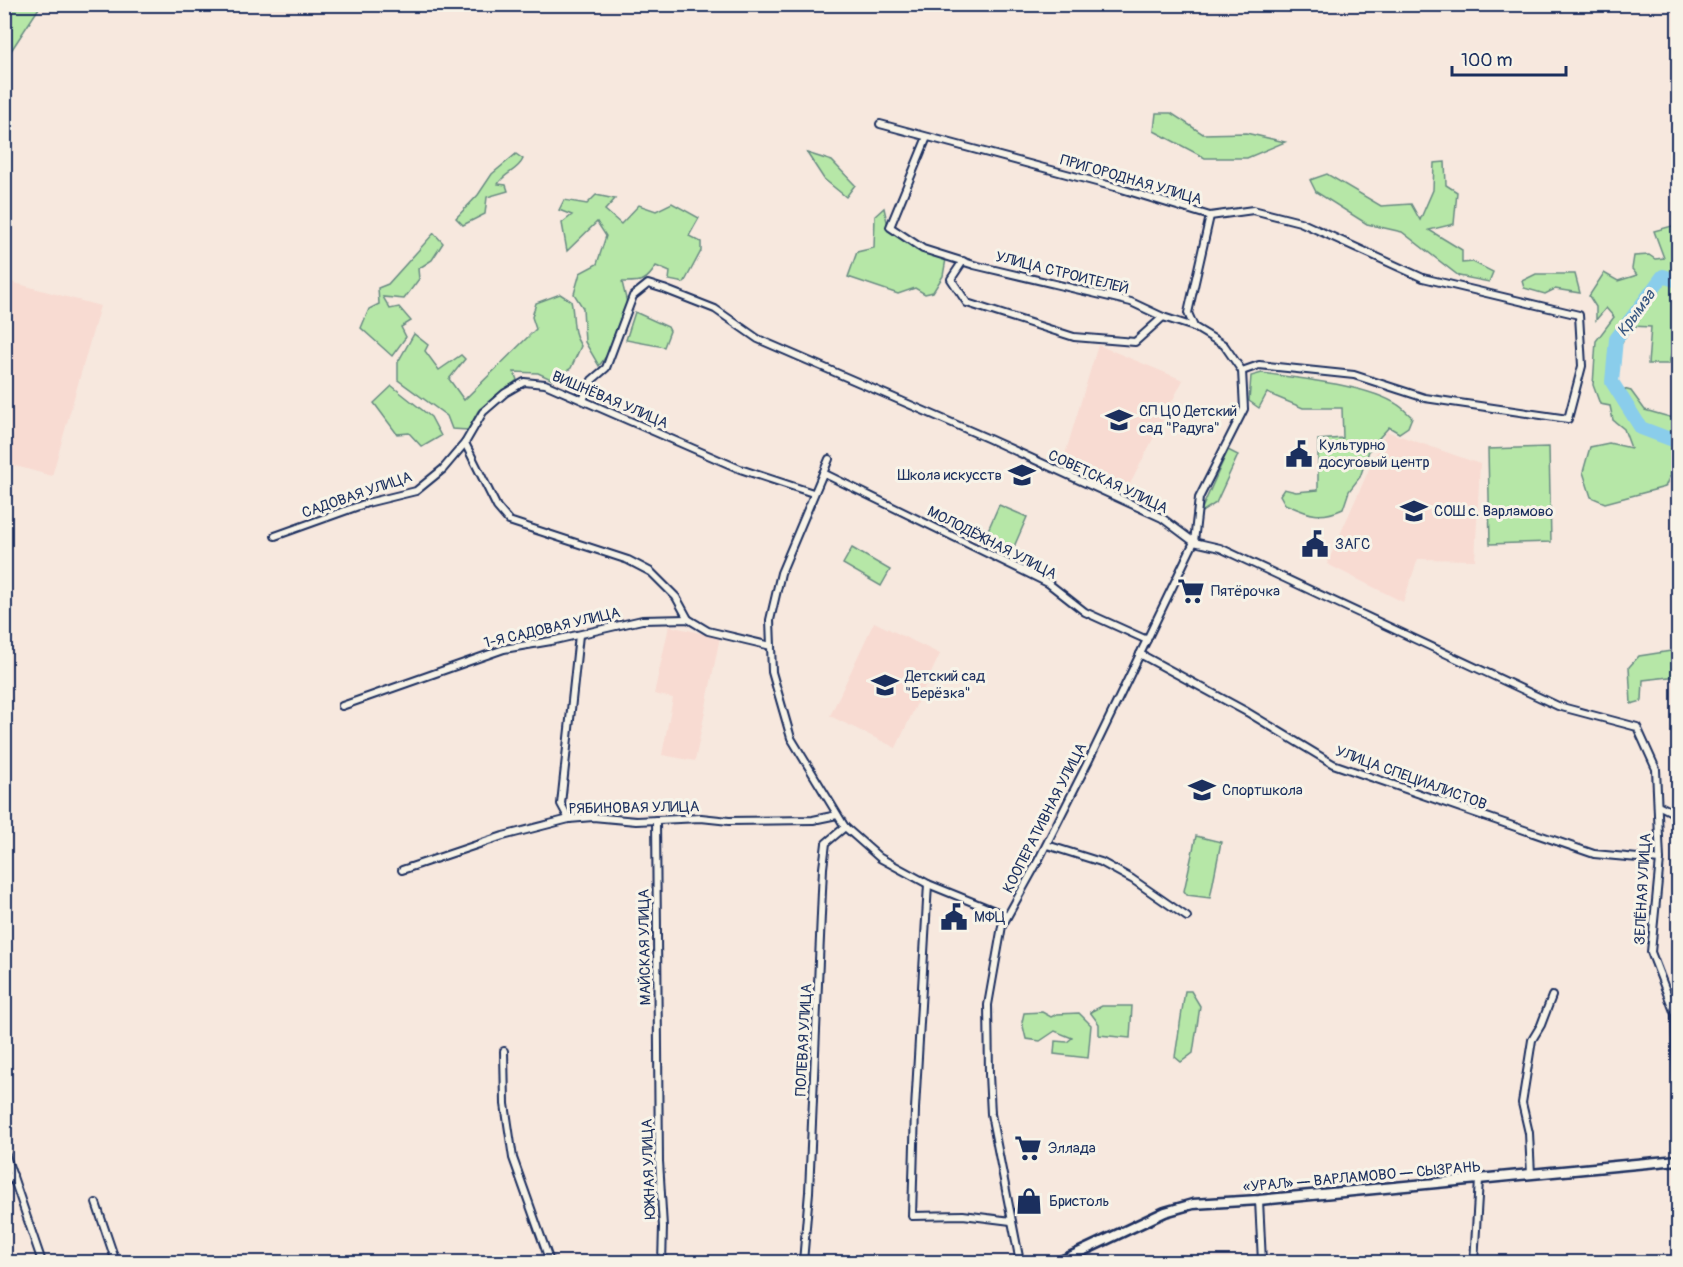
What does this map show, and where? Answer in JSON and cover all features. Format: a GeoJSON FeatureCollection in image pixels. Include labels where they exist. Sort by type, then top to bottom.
{"type":"FeatureCollection","features":[{"type":"Feature","properties":{"kind":"main road","name":"«УРАЛ» — ВАРЛАМОВО — СЫЗРАНЬ"},"geometry":{"type":"LineString","coordinates":[[1059,1263],[1165,1212],[1193,1204],[1259,1200],[1678,1160]]}},
{"type":"Feature","properties":{"kind":"street","name":"ПРИГОРОДНАЯ УЛИЦА"},"geometry":{"type":"LineString","coordinates":[[880,124],[1115,187],[1210,216],[1253,210],[1300,222],[1424,278],[1579,315],[1582,366],[1568,420],[1425,398],[1354,375],[1259,365],[1242,371]]}},
{"type":"Feature","properties":{"kind":"street","name":"УЛИЦА СТРОИТЕЛЕЙ"},"geometry":{"type":"LineString","coordinates":[[927,137],[890,227],[923,249],[1131,302],[1162,317],[1194,327],[1224,345],[1242,371]]}},
{"type":"Feature","properties":{"kind":"street"},"geometry":{"type":"LineString","coordinates":[[1194,327],[1188,313],[1210,216]]}},
{"type":"Feature","properties":{"kind":"street"},"geometry":{"type":"LineString","coordinates":[[963,261],[951,279],[967,303],[1074,337],[1135,342],[1162,317]]}},
{"type":"Feature","properties":{"kind":"street","name":"СОВЕТСКАЯ УЛИЦА"},"geometry":{"type":"LineString","coordinates":[[583,400],[592,380],[606,368],[633,296],[648,284],[715,309],[758,339],[995,442],[1162,518],[1194,543],[1220,548],[1558,706],[1626,724]]}},
{"type":"Feature","properties":{"kind":"street","name":"КООПЕРАТИВНАЯ УЛИЦА"},"geometry":{"type":"LineString","coordinates":[[1020,1263],[992,1114],[988,1005],[1002,926],[1047,845],[1194,543],[1199,498],[1244,409],[1242,371]]}},
{"type":"Feature","properties":{"kind":"street","name":"ВИШНЁВАЯ УЛИЦА"},"geometry":{"type":"LineString","coordinates":[[465,443],[483,412],[505,393],[524,382],[545,384],[740,469],[813,493]]}},
{"type":"Feature","properties":{"kind":"street"},"geometry":{"type":"LineString","coordinates":[[465,443],[497,507],[509,521],[628,560],[651,572],[676,597],[688,619]]}},
{"type":"Feature","properties":{"kind":"street","name":"САДОВАЯ УЛИЦА"},"geometry":{"type":"LineString","coordinates":[[275,536],[367,503],[416,491],[443,469],[465,443]]}},
{"type":"Feature","properties":{"kind":"street"},"geometry":{"type":"LineString","coordinates":[[830,459],[813,493],[781,573],[770,620],[772,672],[790,738],[845,827],[880,858],[928,884],[1007,916]]}},
{"type":"Feature","properties":{"kind":"street","name":"МОЛОДЁЖНАЯ УЛИЦА"},"geometry":{"type":"LineString","coordinates":[[823,472],[1048,583],[1085,612],[1147,640]]}},
{"type":"Feature","properties":{"kind":"street","name":"1-Я САДОВАЯ УЛИЦА"},"geometry":{"type":"LineString","coordinates":[[342,706],[504,648],[579,635],[642,620],[688,619],[708,631],[771,646]]}},
{"type":"Feature","properties":{"kind":"street"},"geometry":{"type":"LineString","coordinates":[[569,819],[561,804],[579,635]]}},
{"type":"Feature","properties":{"kind":"street","name":"УЛИЦА СПЕЦИАЛИСТОВ"},"geometry":{"type":"LineString","coordinates":[[1140,654],[1247,712],[1333,764],[1594,854],[1660,860]]}},
{"type":"Feature","properties":{"kind":"street","name":"ЗЕЛЁНАЯ УЛИЦА"},"geometry":{"type":"LineString","coordinates":[[1626,724],[1637,728],[1656,769],[1660,860],[1651,952],[1675,1014],[1678,1114]]}},
{"type":"Feature","properties":{"kind":"street"},"geometry":{"type":"LineString","coordinates":[[1658,805],[1678,815]]}},
{"type":"Feature","properties":{"kind":"street","name":"РЯБИНОВАЯ УЛИЦА"},"geometry":{"type":"LineString","coordinates":[[402,870],[503,836],[569,819],[593,817],[636,821],[702,818],[729,821],[813,820],[837,815]]}},
{"type":"Feature","properties":{"kind":"street","name":"МАЙСКАЯ УЛИЦА"},"geometry":{"type":"LineString","coordinates":[[656,820],[658,1074]]}},
{"type":"Feature","properties":{"kind":"street","name":"ПОЛЕВАЯ УЛИЦА"},"geometry":{"type":"LineString","coordinates":[[803,1263],[809,1192],[826,843],[845,827]]}},
{"type":"Feature","properties":{"kind":"street"},"geometry":{"type":"LineString","coordinates":[[1047,845],[1101,862],[1132,879],[1187,917]]}},
{"type":"Feature","properties":{"kind":"street"},"geometry":{"type":"LineString","coordinates":[[928,884],[915,1109],[912,1216],[963,1215],[1011,1221]]}},
{"type":"Feature","properties":{"kind":"street"},"geometry":{"type":"LineString","coordinates":[[1531,1175],[1529,1134],[1522,1103],[1532,1040],[1541,1025],[1552,996]]}},
{"type":"Feature","properties":{"kind":"street"},"geometry":{"type":"LineString","coordinates":[[504,1051],[505,1104],[513,1158],[550,1263]]}},
{"type":"Feature","properties":{"kind":"street","name":"ЮЖНАЯ УЛИЦА"},"geometry":{"type":"LineString","coordinates":[[658,1074],[662,1263]]}},
{"type":"Feature","properties":{"kind":"street"},"geometry":{"type":"LineString","coordinates":[[4,1150],[42,1263]]}},
{"type":"Feature","properties":{"kind":"street"},"geometry":{"type":"LineString","coordinates":[[4,1184],[13,1175]]}},
{"type":"Feature","properties":{"kind":"street"},"geometry":{"type":"LineString","coordinates":[[1474,1263],[1479,1180]]}},
{"type":"Feature","properties":{"kind":"street"},"geometry":{"type":"LineString","coordinates":[[1259,1200],[1262,1263]]}},
{"type":"Feature","properties":{"kind":"street"},"geometry":{"type":"LineString","coordinates":[[96,1203],[116,1263]]}},
{"type":"Feature","properties":{"kind":"shaded area"},"geometry":{"type":"Polygon","coordinates":[[[4,280],[100,306],[52,476],[5,463],[4,280]]]}},
{"type":"Feature","properties":{"kind":"shaded area","name":"СП ЦО Детский сад \"Радуга\""},"geometry":{"type":"Polygon","coordinates":[[[1098,345],[1183,380],[1127,490],[1063,461],[1098,345]]]}},
{"type":"Feature","properties":{"kind":"shaded area","name":"СОШ с. Варламово"},"geometry":{"type":"Polygon","coordinates":[[[1386,431],[1480,464],[1475,560],[1418,559],[1403,602],[1327,564],[1386,431]]]}},
{"type":"Feature","properties":{"kind":"shaded area","name":"Детский сад \"Берёзка\""},"geometry":{"type":"Polygon","coordinates":[[[874,622],[940,654],[896,748],[830,716],[874,622]]]}},
{"type":"Feature","properties":{"kind":"shaded area"},"geometry":{"type":"Polygon","coordinates":[[[669,626],[720,637],[695,761],[662,755],[673,698],[654,694],[669,626]]]}},
{"type":"Feature","properties":{"kind":"green space"},"geometry":{"type":"Polygon","coordinates":[[[4,5],[41,5],[5,60],[4,5]]]}},
{"type":"Feature","properties":{"kind":"green space"},"geometry":{"type":"Polygon","coordinates":[[[1156,113],[1171,113],[1203,134],[1246,133],[1285,142],[1247,158],[1205,158],[1154,131],[1156,113]]]}},
{"type":"Feature","properties":{"kind":"green space"},"geometry":{"type":"Polygon","coordinates":[[[807,153],[832,161],[855,185],[846,197],[824,179],[807,153]]]}},
{"type":"Feature","properties":{"kind":"green space"},"geometry":{"type":"Polygon","coordinates":[[[516,154],[523,159],[521,163],[498,184],[506,185],[508,191],[487,197],[485,214],[463,225],[456,218],[478,195],[492,174],[516,154]]]}},
{"type":"Feature","properties":{"kind":"green space"},"geometry":{"type":"Polygon","coordinates":[[[1445,162],[1446,185],[1457,192],[1454,224],[1429,230],[1462,250],[1462,263],[1473,262],[1493,272],[1489,282],[1459,276],[1402,232],[1367,224],[1316,192],[1310,180],[1327,174],[1381,206],[1411,204],[1420,220],[1433,190],[1434,163],[1445,162]]]}},
{"type":"Feature","properties":{"kind":"green space"},"geometry":{"type":"Polygon","coordinates":[[[596,195],[615,199],[605,210],[621,224],[639,205],[656,211],[672,203],[699,218],[689,236],[701,242],[701,251],[684,283],[669,280],[670,272],[656,266],[646,279],[622,282],[627,303],[610,351],[599,366],[585,342],[583,308],[574,294],[580,273],[597,264],[606,236],[597,222],[567,251],[562,223],[572,215],[559,210],[564,200],[587,204],[596,195]]]}},
{"type":"Feature","properties":{"kind":"green space"},"geometry":{"type":"Polygon","coordinates":[[[884,208],[888,226],[916,250],[946,259],[943,276],[933,292],[925,294],[915,288],[898,294],[848,277],[857,252],[874,248],[875,216],[884,208]]]}},
{"type":"Feature","properties":{"kind":"green space"},"geometry":{"type":"Polygon","coordinates":[[[1672,226],[1678,231],[1678,326],[1669,364],[1648,364],[1651,327],[1631,326],[1620,346],[1616,387],[1631,391],[1645,410],[1677,419],[1678,468],[1674,466],[1665,487],[1605,503],[1591,497],[1583,472],[1590,447],[1609,443],[1631,448],[1624,429],[1613,420],[1610,406],[1600,404],[1593,385],[1596,341],[1614,317],[1606,308],[1596,320],[1596,307],[1589,296],[1604,273],[1618,281],[1637,275],[1632,269],[1634,256],[1649,255],[1655,259],[1664,258],[1654,231],[1672,226]]]}},
{"type":"Feature","properties":{"kind":"green space"},"geometry":{"type":"Polygon","coordinates":[[[434,233],[443,243],[432,260],[418,269],[419,279],[404,299],[383,297],[390,309],[399,307],[411,321],[401,327],[406,337],[392,356],[361,328],[369,309],[379,304],[378,288],[388,284],[434,233]]]}},
{"type":"Feature","properties":{"kind":"green space"},"geometry":{"type":"Polygon","coordinates":[[[1536,274],[1575,274],[1580,293],[1555,289],[1545,294],[1524,288],[1522,281],[1536,274]]]}},
{"type":"Feature","properties":{"kind":"green space"},"geometry":{"type":"Polygon","coordinates":[[[560,294],[571,301],[574,330],[581,346],[571,368],[553,380],[538,373],[514,372],[517,380],[478,411],[468,430],[452,429],[447,416],[398,380],[398,362],[414,334],[428,345],[425,351],[439,370],[461,355],[465,359],[449,379],[464,400],[536,329],[532,317],[536,303],[560,294]]]}},
{"type":"Feature","properties":{"kind":"green space"},"geometry":{"type":"Polygon","coordinates":[[[635,312],[668,327],[670,331],[664,347],[626,340],[635,312]]]}},
{"type":"Feature","properties":{"kind":"green space"},"geometry":{"type":"Polygon","coordinates":[[[1262,373],[1332,383],[1369,392],[1398,405],[1412,417],[1408,427],[1399,433],[1389,427],[1370,448],[1360,477],[1349,491],[1343,509],[1320,515],[1300,511],[1285,504],[1280,495],[1284,489],[1296,492],[1318,490],[1318,440],[1343,438],[1342,408],[1303,408],[1267,393],[1259,408],[1249,401],[1251,376],[1262,373]]]}},
{"type":"Feature","properties":{"kind":"green space"},"geometry":{"type":"Polygon","coordinates":[[[392,386],[431,417],[441,436],[422,447],[409,433],[397,434],[374,403],[392,386]]]}},
{"type":"Feature","properties":{"kind":"green space"},"geometry":{"type":"Polygon","coordinates":[[[1549,447],[1551,542],[1490,544],[1488,449],[1549,447]]]}},
{"type":"Feature","properties":{"kind":"green space"},"geometry":{"type":"Polygon","coordinates":[[[1228,450],[1238,455],[1216,503],[1200,513],[1228,450]]]}},
{"type":"Feature","properties":{"kind":"green space"},"geometry":{"type":"Polygon","coordinates":[[[999,505],[1027,517],[1013,549],[985,537],[999,505]]]}},
{"type":"Feature","properties":{"kind":"green space"},"geometry":{"type":"Polygon","coordinates":[[[852,548],[890,570],[881,586],[843,564],[852,548]]]}},
{"type":"Feature","properties":{"kind":"green space"},"geometry":{"type":"Polygon","coordinates":[[[1678,652],[1678,676],[1643,680],[1642,701],[1631,704],[1629,667],[1639,656],[1678,652]]]}},
{"type":"Feature","properties":{"kind":"green space"},"geometry":{"type":"Polygon","coordinates":[[[1196,836],[1221,842],[1210,898],[1187,895],[1184,891],[1196,836]]]}},
{"type":"Feature","properties":{"kind":"green space"},"geometry":{"type":"Polygon","coordinates":[[[1185,991],[1191,991],[1200,1006],[1193,1053],[1181,1062],[1175,1057],[1185,991]]]}},
{"type":"Feature","properties":{"kind":"green space"},"geometry":{"type":"Polygon","coordinates":[[[1102,1006],[1132,1006],[1130,1038],[1099,1035],[1099,1024],[1090,1012],[1102,1006]]]}},
{"type":"Feature","properties":{"kind":"green space"},"geometry":{"type":"Polygon","coordinates":[[[1042,1012],[1051,1017],[1057,1014],[1079,1013],[1091,1025],[1088,1058],[1054,1054],[1055,1041],[1067,1042],[1072,1038],[1055,1031],[1040,1041],[1026,1039],[1022,1022],[1024,1013],[1042,1012]]]}},
{"type":"Feature","properties":{"kind":"waterway","name":"Крымза"},"geometry":{"type":"LineString","coordinates":[[1678,281],[1663,276],[1616,339],[1612,382],[1641,428],[1678,442]]}},
{"type":"Feature","properties":{"kind":"place","name":"СП ЦО Детский сад \"Радуга\""},"geometry":{"type":"Point","coordinates":[1119,420]}},
{"type":"Feature","properties":{"kind":"place","name":"Культурно досуговый центр"},"geometry":{"type":"Point","coordinates":[1299,454]}},
{"type":"Feature","properties":{"kind":"place","name":"Школа искусств"},"geometry":{"type":"Point","coordinates":[1022,475]}},
{"type":"Feature","properties":{"kind":"place","name":"СОШ с. Варламово"},"geometry":{"type":"Point","coordinates":[1414,511]}},
{"type":"Feature","properties":{"kind":"place","name":"ЗАГС"},"geometry":{"type":"Point","coordinates":[1315,544]}},
{"type":"Feature","properties":{"kind":"place","name":"Пятёрочка"},"geometry":{"type":"Point","coordinates":[1191,591]}},
{"type":"Feature","properties":{"kind":"place","name":"Детский сад \"Берёзка\""},"geometry":{"type":"Point","coordinates":[885,685]}},
{"type":"Feature","properties":{"kind":"place","name":"Спортшкола"},"geometry":{"type":"Point","coordinates":[1202,790]}},
{"type":"Feature","properties":{"kind":"place","name":"МФЦ"},"geometry":{"type":"Point","coordinates":[954,917]}},
{"type":"Feature","properties":{"kind":"place","name":"Эллада"},"geometry":{"type":"Point","coordinates":[1028,1148]}},
{"type":"Feature","properties":{"kind":"place","name":"Бристоль"},"geometry":{"type":"Point","coordinates":[1029,1201]}}]}
